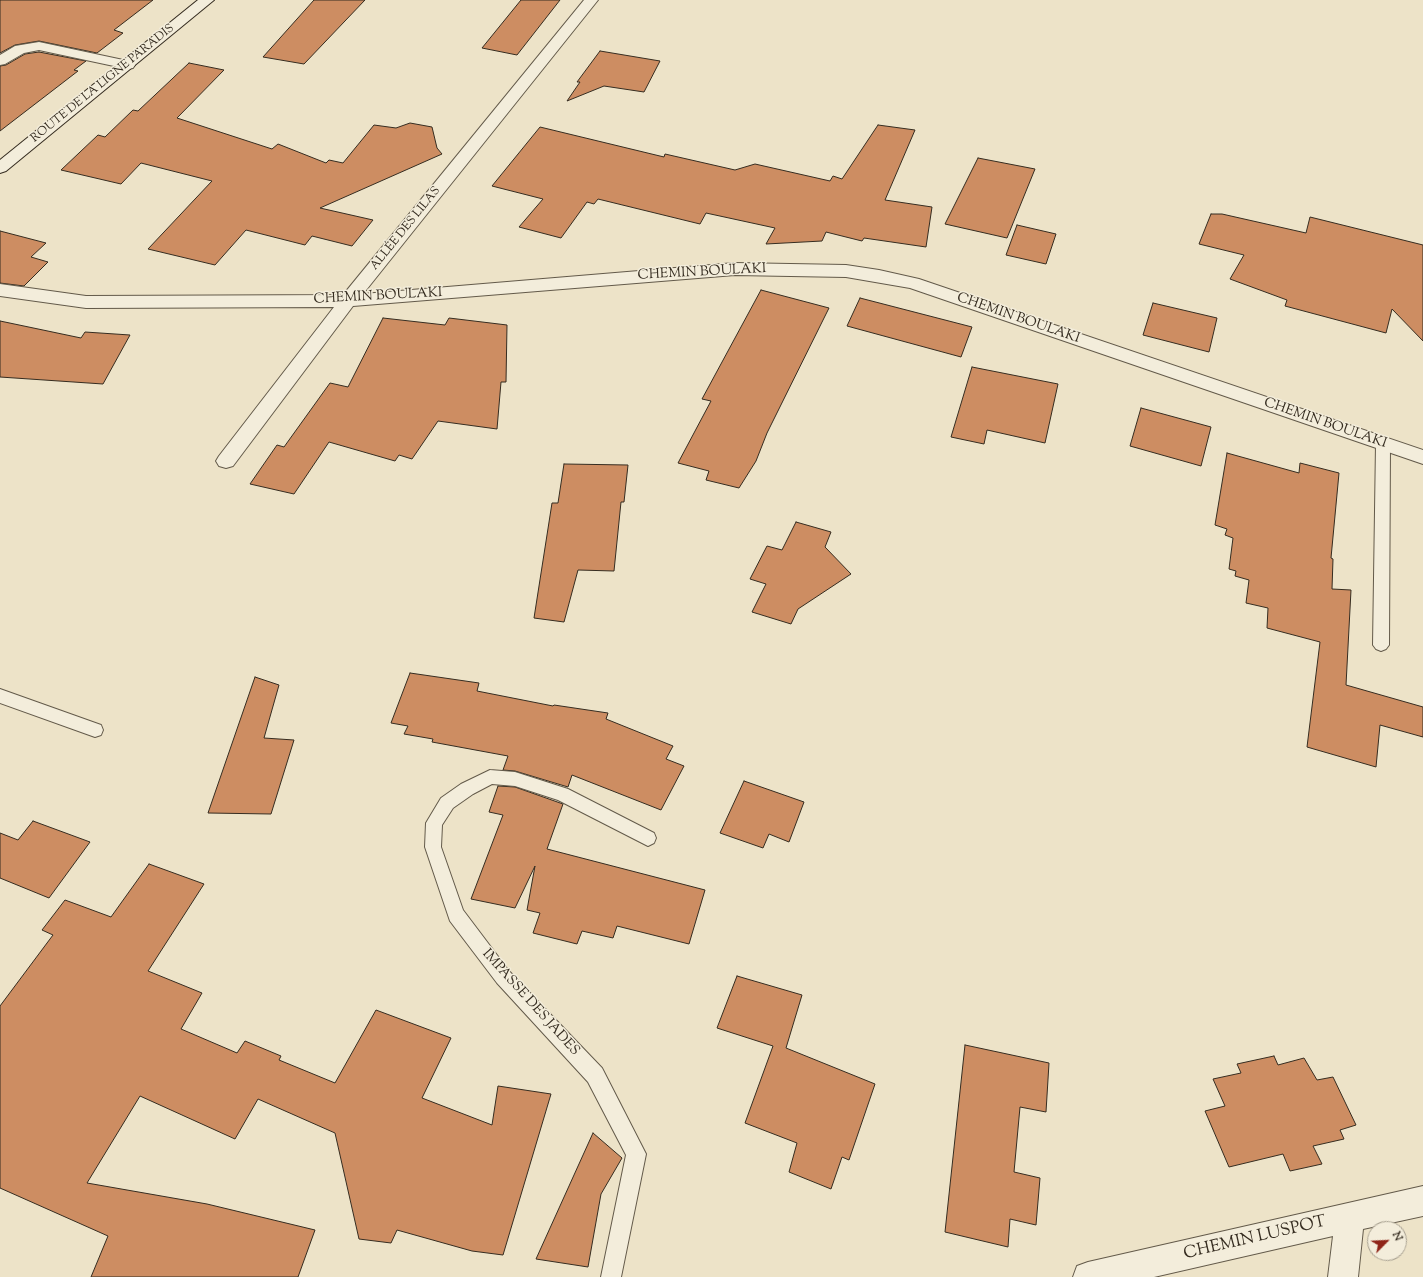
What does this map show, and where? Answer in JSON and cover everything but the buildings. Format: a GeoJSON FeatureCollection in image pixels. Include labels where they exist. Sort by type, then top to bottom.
{"type":"FeatureCollection","features":[{"type":"Feature","properties":{"kind":"street","name":"ROUTE DE LA LIGNE PARADIS"},"geometry":{"type":"LineString","coordinates":[[0,168],[207,0]]}},
{"type":"Feature","properties":{"kind":"street","name":"ALLÉE DES LILAS"},"geometry":{"type":"LineString","coordinates":[[226,461],[348,301],[591,0]]}},
{"type":"Feature","properties":{"kind":"street"},"geometry":{"type":"LineString","coordinates":[[0,61],[20,49],[39,46],[128,65]]}},
{"type":"Feature","properties":{"kind":"street","name":"CHEMIN BOULAKI"},"geometry":{"type":"LineString","coordinates":[[0,290],[86,302],[348,301],[735,269],[846,271],[880,276],[920,286],[1423,457]]}},
{"type":"Feature","properties":{"kind":"street","name":"CHEMIN LUSPOT"},"geometry":{"type":"LineString","coordinates":[[1088,1277],[1423,1201]]}},
{"type":"Feature","properties":{"kind":"street"},"geometry":{"type":"LineString","coordinates":[[1343,1277],[1350,1217]]}},
{"type":"Feature","properties":{"kind":"lane"},"geometry":{"type":"LineString","coordinates":[[1380,645],[1383,444]]}},
{"type":"Feature","properties":{"kind":"lane"},"geometry":{"type":"LineString","coordinates":[[0,696],[95,730]]}},
{"type":"Feature","properties":{"kind":"lane","name":"IMPASSE DES JADES"},"geometry":{"type":"LineString","coordinates":[[611,1277],[636,1154],[595,1075],[503,977],[456,915],[433,847],[434,823],[447,803],[467,789],[490,777],[515,779],[562,794],[648,838]]}}]}
